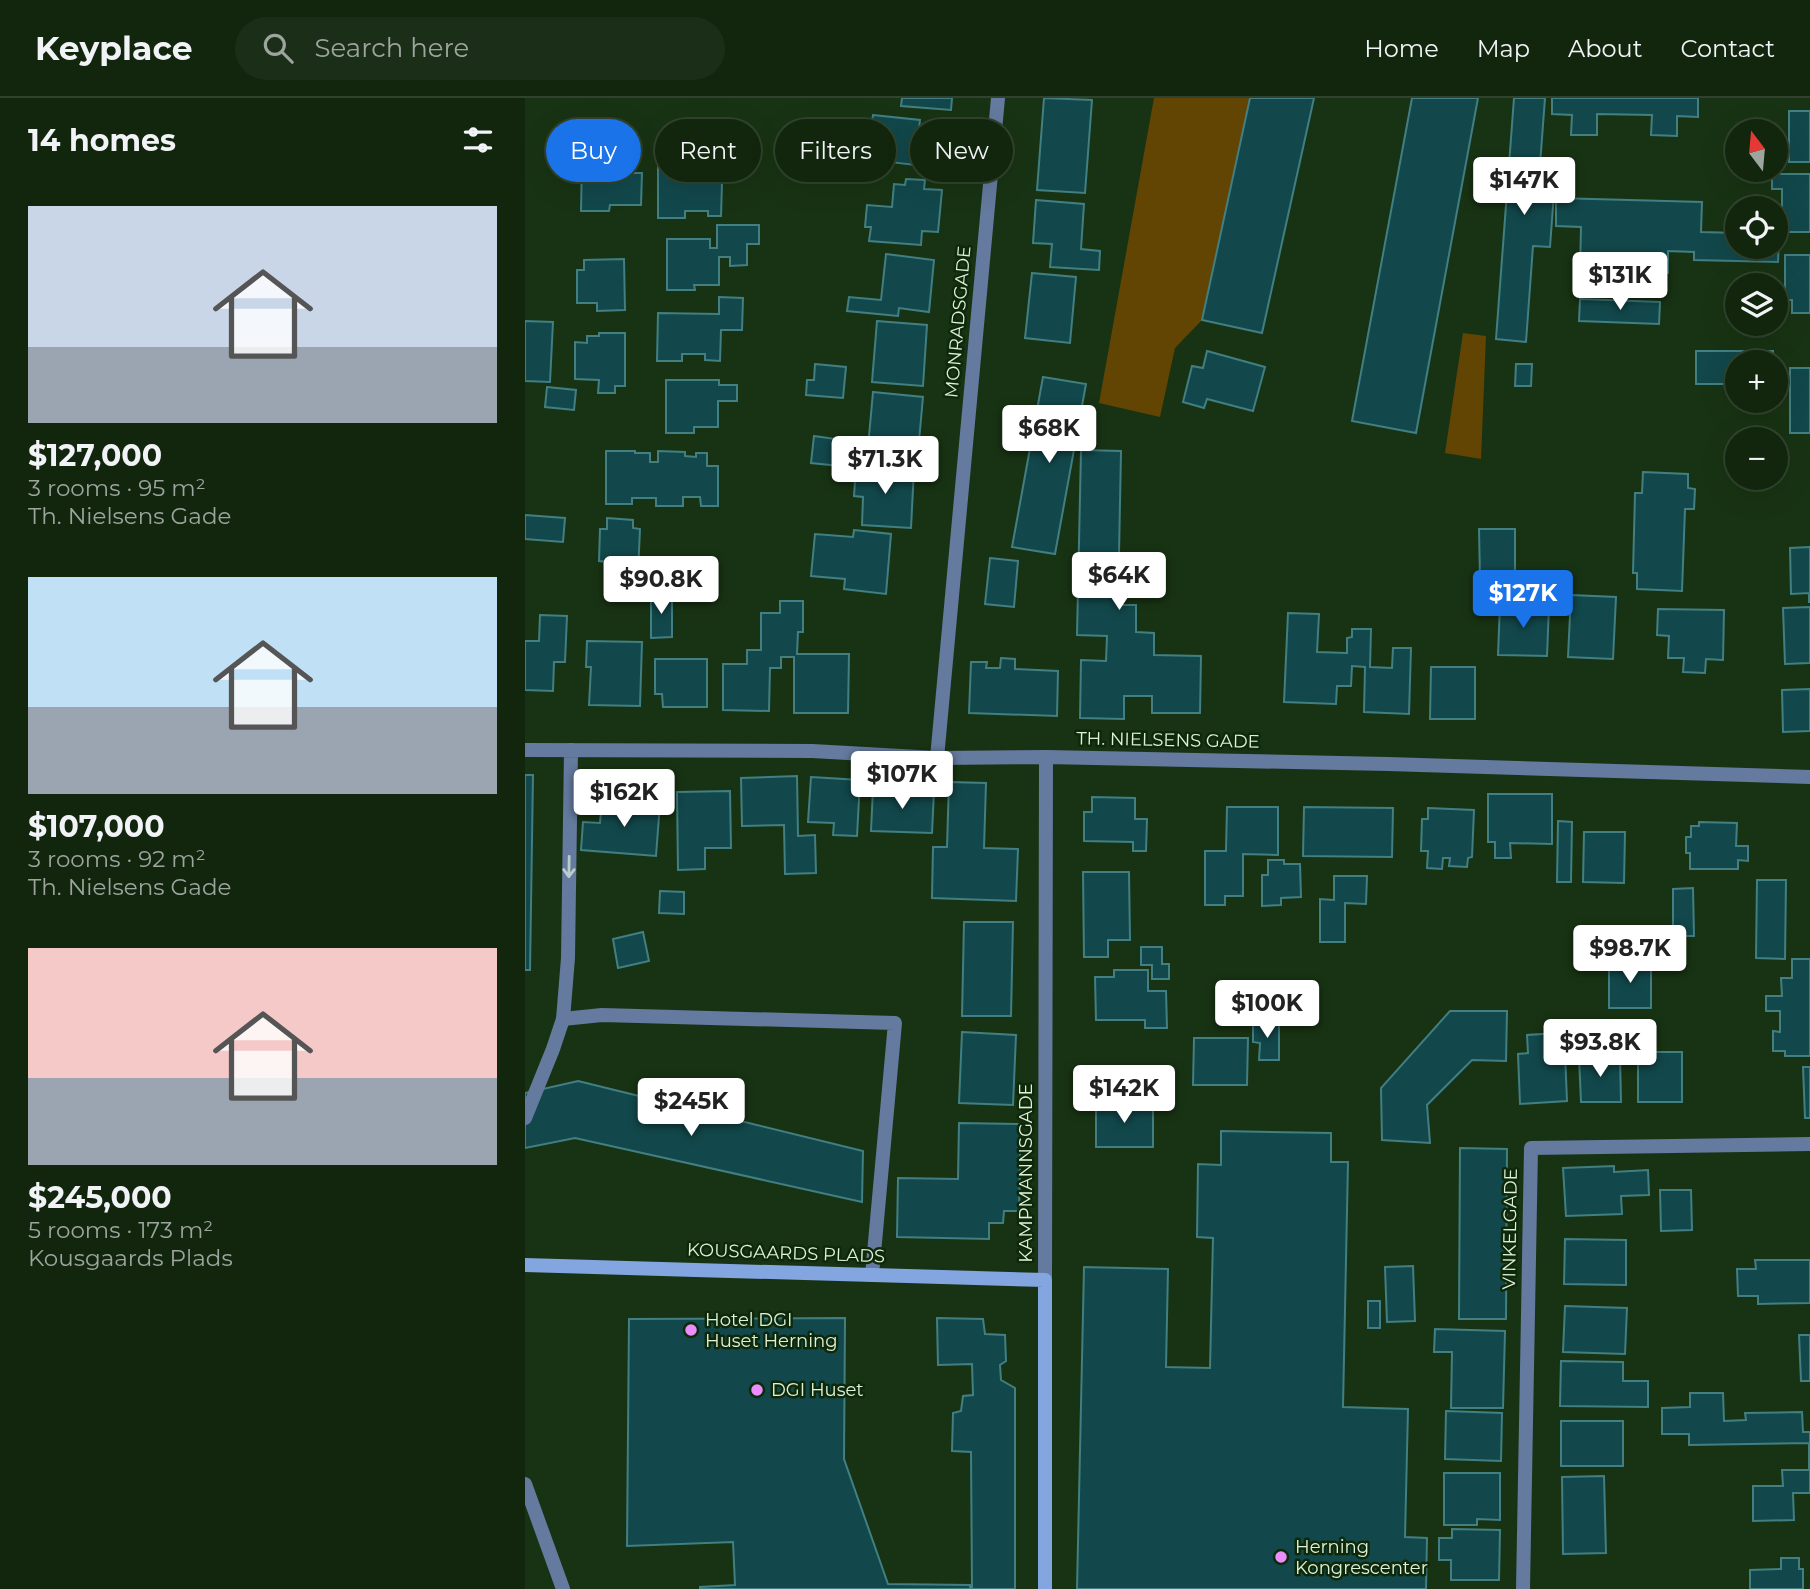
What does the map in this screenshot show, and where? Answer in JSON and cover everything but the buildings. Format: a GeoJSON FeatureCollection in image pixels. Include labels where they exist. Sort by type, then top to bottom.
{"type":"FeatureCollection","features":[{"type":"Feature","properties":{"kind":"main road","name":"KOUSGAARDS PLADS"},"geometry":{"type":"LineString","coordinates":[[525,1265],[1045,1280]]}},
{"type":"Feature","properties":{"kind":"main road","name":"KAMPMANNSGADE"},"geometry":{"type":"LineString","coordinates":[[1045,1280],[1045,1589]]}},
{"type":"Feature","properties":{"kind":"street","name":"MONRADSGADE"},"geometry":{"type":"LineString","coordinates":[[937,758],[998,98]]}},
{"type":"Feature","properties":{"kind":"street","name":"TH. NIELSENS GADE"},"geometry":{"type":"LineString","coordinates":[[525,750],[812,751],[937,758],[1046,757],[1388,764],[1810,777]]}},
{"type":"Feature","properties":{"kind":"street"},"geometry":{"type":"LineString","coordinates":[[525,1118],[563,1019],[568,958],[571,750]]}},
{"type":"Feature","properties":{"kind":"street","name":"KAMPMANNSGADE"},"geometry":{"type":"LineString","coordinates":[[1045,1280],[1046,757]]}},
{"type":"Feature","properties":{"kind":"street"},"geometry":{"type":"LineString","coordinates":[[563,1019],[602,1015],[895,1023],[872,1275]]}},
{"type":"Feature","properties":{"kind":"street","name":"VINKELGADE"},"geometry":{"type":"LineString","coordinates":[[1523,1589],[1531,1148],[1810,1144]]}},
{"type":"Feature","properties":{"kind":"street"},"geometry":{"type":"LineString","coordinates":[[525,1484],[563,1589]]}},
{"type":"Feature","properties":{"kind":"shaded area"},"geometry":{"type":"Polygon","coordinates":[[[1154,98],[1250,98],[1202,320],[1175,348],[1160,417],[1099,403],[1154,98]]]}},
{"type":"Feature","properties":{"kind":"shaded area"},"geometry":{"type":"Polygon","coordinates":[[[1463,333],[1486,336],[1481,459],[1445,453],[1463,333]]]}},
{"type":"Feature","properties":{"kind":"place","name":"Hotel DGI Huset Herning"},"geometry":{"type":"Point","coordinates":[691,1330]}},
{"type":"Feature","properties":{"kind":"place","name":"DGI Huset"},"geometry":{"type":"Point","coordinates":[757,1390]}},
{"type":"Feature","properties":{"kind":"place","name":"Herning Kongrescenter"},"geometry":{"type":"Point","coordinates":[1281,1557]}}]}
